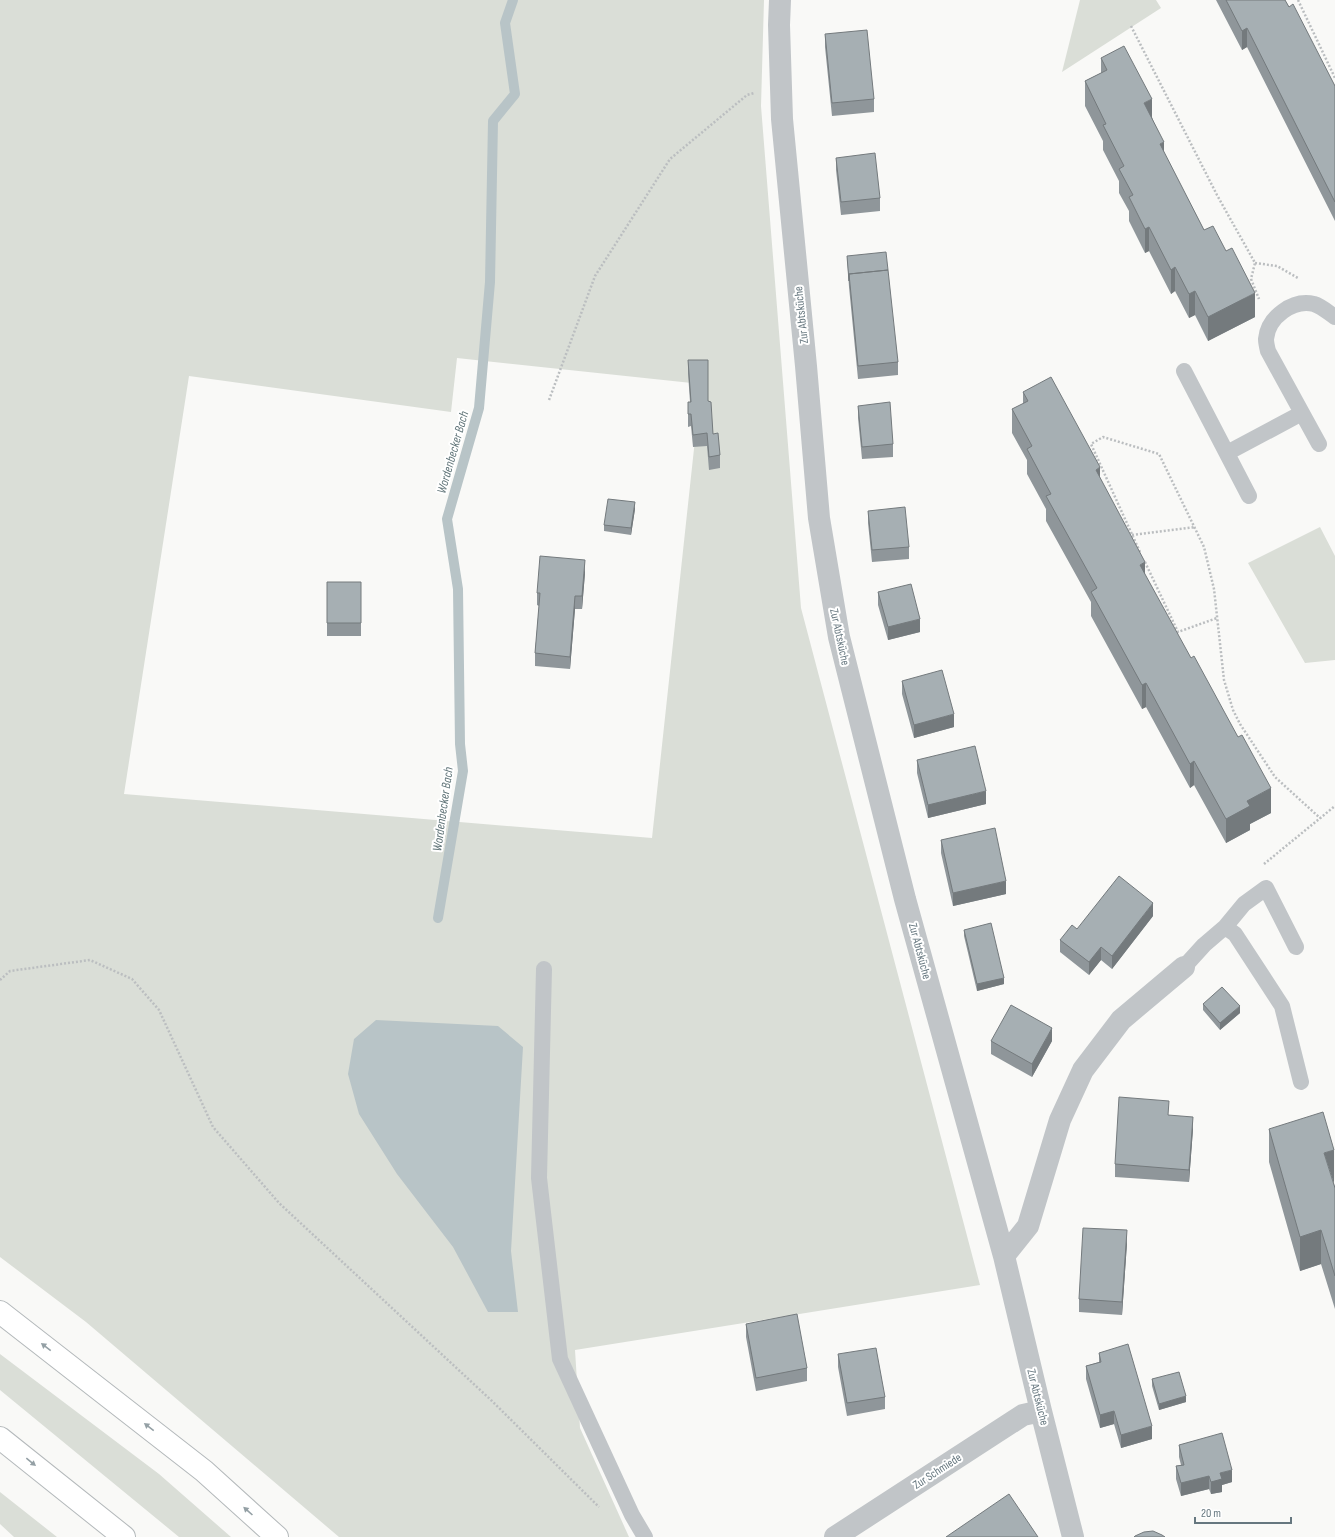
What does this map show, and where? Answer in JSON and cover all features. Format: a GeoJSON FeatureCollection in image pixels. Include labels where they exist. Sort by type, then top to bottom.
{"type":"FeatureCollection","features":[{"type":"Feature","properties":{"kind":"highway"},"geometry":{"type":"LineString","coordinates":[[0,1312],[204,1470],[277,1537]]}},
{"type":"Feature","properties":{"kind":"highway"},"geometry":{"type":"LineString","coordinates":[[0,1438],[124,1537]]}},
{"type":"Feature","properties":{"kind":"street","name":"Zur Abtsküche"},"geometry":{"type":"LineString","coordinates":[[780,0],[779,25],[782,119],[819,518],[839,637],[905,899],[1004,1256],[1073,1537]]}},
{"type":"Feature","properties":{"kind":"street"},"geometry":{"type":"LineString","coordinates":[[1004,1256],[1028,1226],[1060,1120],[1083,1070],[1121,1020],[1184,967]]}},
{"type":"Feature","properties":{"kind":"street","name":"Zur Schmiede"},"geometry":{"type":"LineString","coordinates":[[835,1537],[1024,1415],[1041,1410]]}},
{"type":"Feature","properties":{"kind":"lane"},"geometry":{"type":"LineString","coordinates":[[1319,444],[1268,351],[1266,338],[1276,317],[1287,308],[1299,304],[1314,304],[1335,316]]}},
{"type":"Feature","properties":{"kind":"lane"},"geometry":{"type":"LineString","coordinates":[[1184,371],[1249,496]]}},
{"type":"Feature","properties":{"kind":"lane"},"geometry":{"type":"LineString","coordinates":[[1227,453],[1302,413]]}},
{"type":"Feature","properties":{"kind":"lane"},"geometry":{"type":"LineString","coordinates":[[1184,967],[1204,944],[1226,927],[1244,904],[1266,888],[1296,947]]}},
{"type":"Feature","properties":{"kind":"lane"},"geometry":{"type":"LineString","coordinates":[[1226,927],[1235,934],[1282,1006],[1301,1082]]}},
{"type":"Feature","properties":{"kind":"lane"},"geometry":{"type":"LineString","coordinates":[[544,969],[539,1178],[560,1359],[632,1515],[645,1537]]}},
{"type":"Feature","properties":{"kind":"path"},"geometry":{"type":"LineString","coordinates":[[1298,0],[1335,78]]}},
{"type":"Feature","properties":{"kind":"path"},"geometry":{"type":"LineString","coordinates":[[1132,26],[1217,195],[1255,263],[1251,279],[1271,325]]}},
{"type":"Feature","properties":{"kind":"path"},"geometry":{"type":"LineString","coordinates":[[549,400],[595,276],[670,158],[747,96],[780,83]]}},
{"type":"Feature","properties":{"kind":"path"},"geometry":{"type":"LineString","coordinates":[[1217,618],[1178,632],[1132,535],[1110,482],[1091,444],[1103,437],[1159,454],[1204,547],[1214,589],[1224,680],[1233,710],[1240,724],[1275,777],[1320,818]]}},
{"type":"Feature","properties":{"kind":"path"},"geometry":{"type":"LineString","coordinates":[[1132,535],[1195,527]]}},
{"type":"Feature","properties":{"kind":"path"},"geometry":{"type":"LineString","coordinates":[[0,980],[10,971],[90,960],[132,979],[159,1010],[213,1127],[279,1203],[492,1401],[602,1510]]}},
{"type":"Feature","properties":{"kind":"shaded area"},"geometry":{"type":"Polygon","coordinates":[[[0,0],[764,0],[761,106],[801,608],[980,1285],[575,1350],[580,1428],[629,1537],[339,1537],[86,1322],[0,1257],[0,0]],[[457,358],[451,412],[189,376],[124,794],[652,838],[701,384],[457,358]]]}},
{"type":"Feature","properties":{"kind":"shaded area"},"geometry":{"type":"Polygon","coordinates":[[[1080,0],[1156,0],[1161,8],[1062,72],[1080,0]]]}},
{"type":"Feature","properties":{"kind":"shaded area"},"geometry":{"type":"Polygon","coordinates":[[[1320,527],[1335,556],[1335,660],[1305,663],[1248,563],[1320,527]]]}},
{"type":"Feature","properties":{"kind":"shaded area"},"geometry":{"type":"Polygon","coordinates":[[[376,1020],[498,1026],[523,1047],[511,1251],[518,1312],[488,1312],[453,1247],[397,1174],[359,1114],[348,1074],[354,1039],[376,1020]]]}},
{"type":"Feature","properties":{"kind":"shaded area"},"geometry":{"type":"Polygon","coordinates":[[[0,1354],[159,1474],[231,1537],[179,1537],[0,1390],[0,1354]]]}},
{"type":"Feature","properties":{"kind":"shaded area"},"geometry":{"type":"Polygon","coordinates":[[[0,1492],[57,1537],[14,1537],[0,1524],[0,1492]]]}},
{"type":"Feature","properties":{"kind":"building"},"geometry":{"type":"Polygon","coordinates":[[[1226,0],[1285,0],[1289,7],[1293,4],[1335,86],[1335,202],[1247,28],[1242,31],[1226,0]]]}},
{"type":"Feature","properties":{"kind":"building"},"geometry":{"type":"Polygon","coordinates":[[[867,30],[874,99],[832,103],[825,34],[867,30]]]}},
{"type":"Feature","properties":{"kind":"building"},"geometry":{"type":"Polygon","coordinates":[[[1124,46],[1152,99],[1144,103],[1164,142],[1160,144],[1204,230],[1213,226],[1226,251],[1232,248],[1255,293],[1208,317],[1195,291],[1189,294],[1175,267],[1171,270],[1149,227],[1145,229],[1129,197],[1133,195],[1119,169],[1124,166],[1103,125],[1106,124],[1085,81],[1107,70],[1101,58],[1124,46]]]}},
{"type":"Feature","properties":{"kind":"building"},"geometry":{"type":"Polygon","coordinates":[[[875,153],[880,198],[841,202],[836,158],[875,153]]]}},
{"type":"Feature","properties":{"kind":"building"},"geometry":{"type":"Polygon","coordinates":[[[886,252],[888,270],[849,274],[849,281],[847,256],[886,252]]]}},
{"type":"Feature","properties":{"kind":"building"},"geometry":{"type":"Polygon","coordinates":[[[888,270],[898,362],[858,366],[849,274],[888,270]]]}},
{"type":"Feature","properties":{"kind":"building"},"geometry":{"type":"Polygon","coordinates":[[[688,360],[708,360],[708,401],[711,402],[713,434],[718,433],[720,455],[709,457],[707,433],[693,435],[691,414],[688,414],[688,402],[691,402],[688,360]]]}},
{"type":"Feature","properties":{"kind":"building"},"geometry":{"type":"Polygon","coordinates":[[[1051,377],[1100,467],[1096,470],[1145,562],[1140,565],[1191,658],[1194,656],[1238,737],[1242,735],[1271,788],[1247,801],[1250,806],[1226,819],[1194,761],[1190,764],[1146,683],[1142,685],[1091,592],[1097,588],[1046,496],[1051,494],[1027,449],[1032,446],[1012,409],[1028,401],[1023,392],[1051,377]]]}},
{"type":"Feature","properties":{"kind":"building"},"geometry":{"type":"Polygon","coordinates":[[[890,402],[893,444],[862,447],[858,406],[890,402]]]}},
{"type":"Feature","properties":{"kind":"building"},"geometry":{"type":"Polygon","coordinates":[[[608,499],[635,502],[631,528],[604,525],[608,499]]]}},
{"type":"Feature","properties":{"kind":"building"},"geometry":{"type":"Polygon","coordinates":[[[905,507],[909,547],[872,550],[868,511],[905,507]]]}},
{"type":"Feature","properties":{"kind":"building"},"geometry":{"type":"Polygon","coordinates":[[[540,556],[585,560],[582,596],[575,596],[570,657],[535,653],[540,593],[537,593],[540,556]]]}},
{"type":"Feature","properties":{"kind":"building"},"geometry":{"type":"Polygon","coordinates":[[[327,582],[361,582],[361,623],[327,623],[327,582]]]}},
{"type":"Feature","properties":{"kind":"building"},"geometry":{"type":"Polygon","coordinates":[[[911,584],[920,619],[888,627],[878,592],[911,584]]]}},
{"type":"Feature","properties":{"kind":"building"},"geometry":{"type":"Polygon","coordinates":[[[942,670],[954,714],[914,725],[902,681],[942,670]]]}},
{"type":"Feature","properties":{"kind":"building"},"geometry":{"type":"Polygon","coordinates":[[[975,746],[986,791],[928,805],[917,760],[975,746]]]}},
{"type":"Feature","properties":{"kind":"building"},"geometry":{"type":"Polygon","coordinates":[[[995,828],[1006,881],[953,893],[941,840],[995,828]]]}},
{"type":"Feature","properties":{"kind":"building"},"geometry":{"type":"Polygon","coordinates":[[[1119,876],[1153,903],[1112,956],[1101,947],[1089,962],[1060,940],[1072,925],[1077,929],[1119,876]]]}},
{"type":"Feature","properties":{"kind":"building"},"geometry":{"type":"Polygon","coordinates":[[[991,923],[1004,978],[977,984],[964,930],[991,923]]]}},
{"type":"Feature","properties":{"kind":"building"},"geometry":{"type":"Polygon","coordinates":[[[1222,987],[1240,1006],[1220,1023],[1203,1004],[1222,987]]]}},
{"type":"Feature","properties":{"kind":"building"},"geometry":{"type":"Polygon","coordinates":[[[1011,1005],[1052,1028],[1032,1064],[991,1041],[1011,1005]]]}},
{"type":"Feature","properties":{"kind":"building"},"geometry":{"type":"Polygon","coordinates":[[[1119,1097],[1169,1101],[1168,1115],[1193,1117],[1189,1170],[1115,1164],[1119,1097]]]}},
{"type":"Feature","properties":{"kind":"building"},"geometry":{"type":"Polygon","coordinates":[[[1323,1112],[1334,1150],[1324,1153],[1335,1188],[1335,1276],[1321,1230],[1300,1237],[1269,1129],[1323,1112]]]}},
{"type":"Feature","properties":{"kind":"building"},"geometry":{"type":"Polygon","coordinates":[[[1083,1228],[1127,1230],[1122,1302],[1079,1299],[1083,1228]]]}},
{"type":"Feature","properties":{"kind":"building"},"geometry":{"type":"Polygon","coordinates":[[[797,1314],[807,1368],[756,1378],[746,1324],[797,1314]]]}},
{"type":"Feature","properties":{"kind":"building"},"geometry":{"type":"Polygon","coordinates":[[[1128,1344],[1152,1426],[1121,1435],[1114,1411],[1100,1415],[1086,1366],[1101,1362],[1099,1353],[1128,1344]]]}},
{"type":"Feature","properties":{"kind":"building"},"geometry":{"type":"Polygon","coordinates":[[[876,1348],[885,1397],[847,1403],[838,1354],[876,1348]]]}},
{"type":"Feature","properties":{"kind":"building"},"geometry":{"type":"Polygon","coordinates":[[[1179,1372],[1186,1396],[1159,1404],[1152,1379],[1179,1372]]]}},
{"type":"Feature","properties":{"kind":"building"},"geometry":{"type":"Polygon","coordinates":[[[1222,1433],[1232,1470],[1220,1473],[1222,1479],[1211,1482],[1209,1476],[1181,1483],[1176,1466],[1184,1465],[1179,1445],[1222,1433]]]}},
{"type":"Feature","properties":{"kind":"building"},"geometry":{"type":"Polygon","coordinates":[[[1009,1494],[1038,1537],[946,1537],[1009,1494]]]}},
{"type":"Feature","properties":{"kind":"building"},"geometry":{"type":"Polygon","coordinates":[[[1153,1531],[1165,1537],[1134,1537],[1144,1532],[1153,1531]]]}},
{"type":"Feature","properties":{"kind":"waterway","name":"Wordenbecker Bach"},"geometry":{"type":"LineString","coordinates":[[438,918],[463,771],[460,744],[458,589],[447,519],[479,408],[490,282],[493,121],[515,94],[505,23],[513,0]]}}]}
